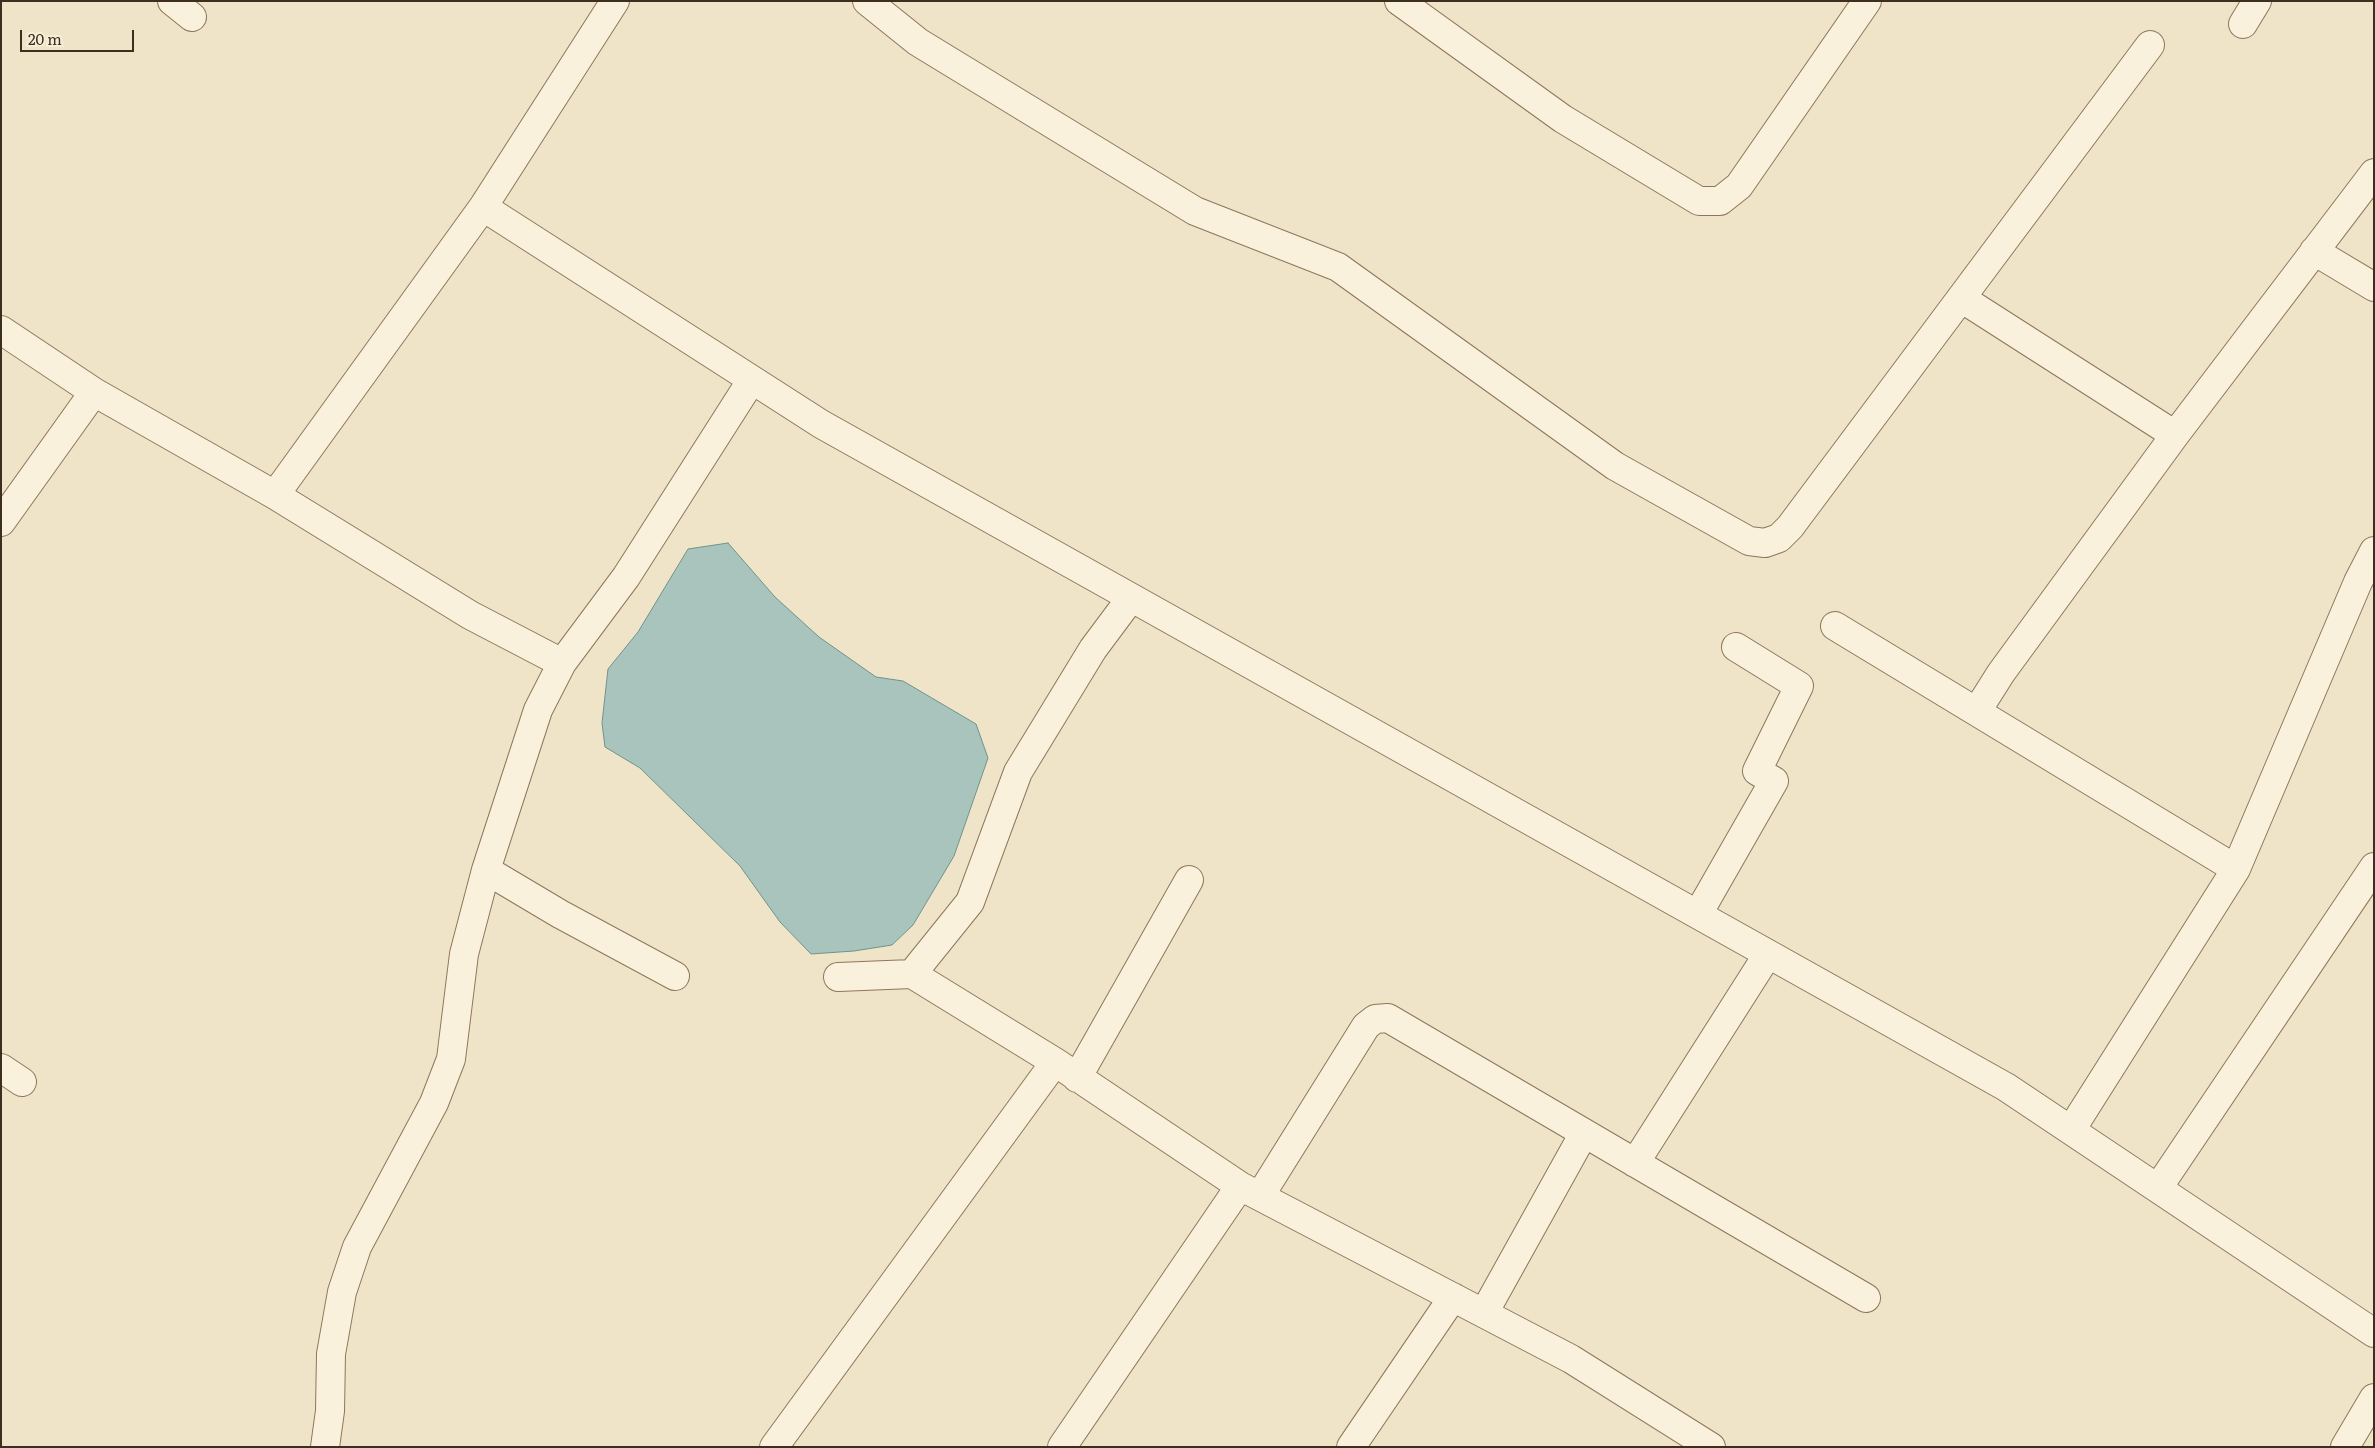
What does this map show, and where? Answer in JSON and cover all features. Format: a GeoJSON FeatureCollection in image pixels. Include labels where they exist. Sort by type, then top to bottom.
{"type":"FeatureCollection","features":[{"type":"Feature","properties":{"kind":"street"},"geometry":{"type":"LineString","coordinates":[[275,495],[483,207],[616,1]]}},
{"type":"Feature","properties":{"kind":"street"},"geometry":{"type":"LineString","coordinates":[[867,1],[918,42],[1195,211],[1338,267],[1614,466],[1749,541],[1766,544],[1779,538],[1790,527],[2150,45]]}},
{"type":"Feature","properties":{"kind":"street"},"geometry":{"type":"LineString","coordinates":[[1399,1],[1563,119],[1699,201],[1720,201],[1739,186],[1867,1]]}},
{"type":"Feature","properties":{"kind":"street"},"geometry":{"type":"LineString","coordinates":[[2243,24],[2258,1]]}},
{"type":"Feature","properties":{"kind":"street"},"geometry":{"type":"LineString","coordinates":[[1976,710],[2175,435],[2374,172]]}},
{"type":"Feature","properties":{"kind":"street"},"geometry":{"type":"LineString","coordinates":[[483,207],[751,381],[821,424],[2006,1087],[2374,1333]]}},
{"type":"Feature","properties":{"kind":"street"},"geometry":{"type":"LineString","coordinates":[[2314,251],[2374,287]]}},
{"type":"Feature","properties":{"kind":"street"},"geometry":{"type":"LineString","coordinates":[[1961,298],[2175,435]]}},
{"type":"Feature","properties":{"kind":"street"},"geometry":{"type":"LineString","coordinates":[[1,330],[94,392],[275,495],[470,615],[562,663]]}},
{"type":"Feature","properties":{"kind":"street"},"geometry":{"type":"LineString","coordinates":[[325,1447],[330,1411],[331,1354],[342,1292],[356,1247],[434,1104],[451,1060],[464,954],[486,870],[538,710],[562,663],[626,576],[751,381]]}},
{"type":"Feature","properties":{"kind":"street"},"geometry":{"type":"LineString","coordinates":[[1,522],[94,392]]}},
{"type":"Feature","properties":{"kind":"street"},"geometry":{"type":"LineString","coordinates":[[2071,1130],[2236,869],[2358,582],[2374,551]]}},
{"type":"Feature","properties":{"kind":"street"},"geometry":{"type":"LineString","coordinates":[[912,974],[970,902],[1018,772],[1093,649],[1131,598]]}},
{"type":"Feature","properties":{"kind":"street"},"geometry":{"type":"LineString","coordinates":[[1835,626],[2236,869]]}},
{"type":"Feature","properties":{"kind":"street"},"geometry":{"type":"LineString","coordinates":[[1698,914],[1774,781],[1758,771],[1799,686],[1736,646]]}},
{"type":"Feature","properties":{"kind":"street"},"geometry":{"type":"LineString","coordinates":[[2158,1188],[2374,867]]}},
{"type":"Feature","properties":{"kind":"street"},"geometry":{"type":"LineString","coordinates":[[486,870],[560,914],[675,976]]}},
{"type":"Feature","properties":{"kind":"street"},"geometry":{"type":"LineString","coordinates":[[1077,1078],[1189,880]]}},
{"type":"Feature","properties":{"kind":"street"},"geometry":{"type":"LineString","coordinates":[[1635,1163],[1768,954]]}},
{"type":"Feature","properties":{"kind":"street"},"geometry":{"type":"LineString","coordinates":[[838,977],[912,974],[1055,1062],[1250,1191],[1571,1359],[1711,1447]]}},
{"type":"Feature","properties":{"kind":"street"},"geometry":{"type":"LineString","coordinates":[[1062,1447],[1250,1191],[1366,1026],[1375,1019],[1388,1018],[1866,1298]]}},
{"type":"Feature","properties":{"kind":"street"},"geometry":{"type":"LineString","coordinates":[[774,1447],[1055,1062]]}},
{"type":"Feature","properties":{"kind":"street"},"geometry":{"type":"LineString","coordinates":[[1484,1313],[1584,1133]]}},
{"type":"Feature","properties":{"kind":"street"},"geometry":{"type":"LineString","coordinates":[[1351,1447],[1453,1297]]}},
{"type":"Feature","properties":{"kind":"street"},"geometry":{"type":"LineString","coordinates":[[2345,1447],[2374,1398]]}},
{"type":"Feature","properties":{"kind":"water"},"geometry":{"type":"Polygon","coordinates":[[[728,543],[775,597],[819,637],[876,677],[903,681],[976,724],[988,758],[954,856],[913,925],[892,945],[854,951],[811,954],[780,922],[740,866],[640,768],[605,747],[602,723],[608,669],[638,632],[688,549],[728,543]]]}}]}
